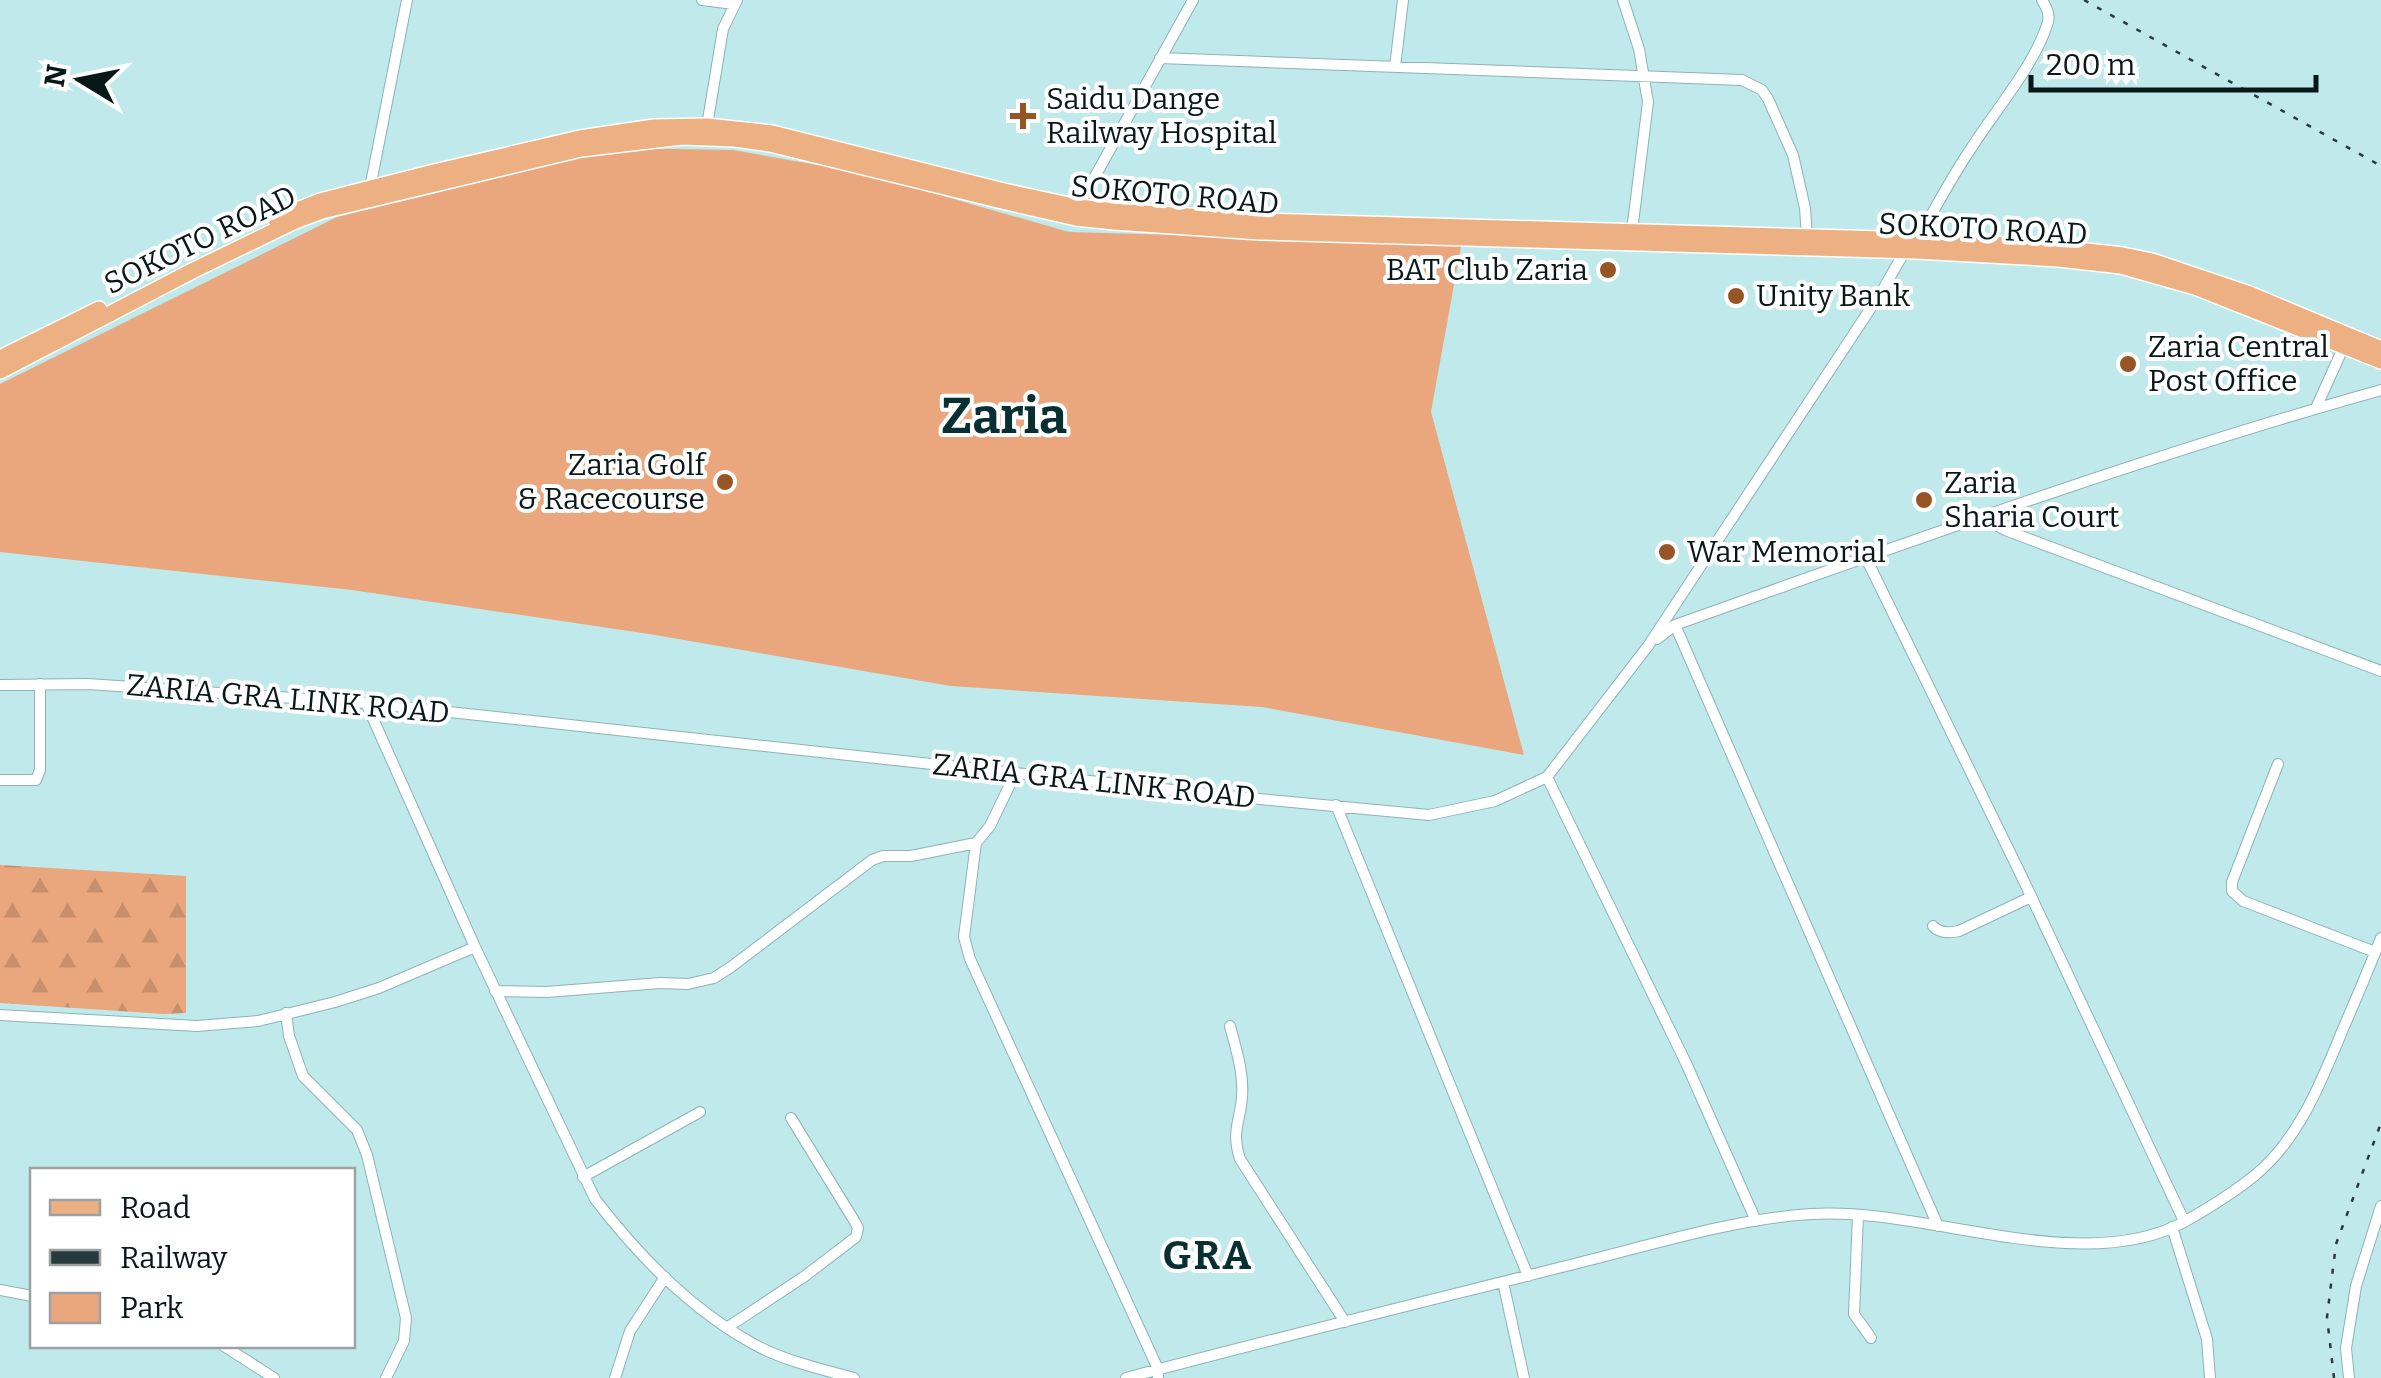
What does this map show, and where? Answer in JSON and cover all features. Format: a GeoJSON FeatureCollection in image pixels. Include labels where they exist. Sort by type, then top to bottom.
{"type":"FeatureCollection","features":[{"type":"Feature","properties":{"kind":"main road","name":"SOKOTO ROAD"},"geometry":{"type":"LineString","coordinates":[[0,358],[293,210],[580,138],[654,127],[707,126],[790,137],[1078,207],[1261,220],[1808,237],[2121,266],[2195,287],[2381,361]]}},
{"type":"Feature","properties":{"kind":"main road","name":"SOKOTO ROAD"},"geometry":{"type":"LineString","coordinates":[[0,371],[194,270],[308,216],[581,149],[682,136],[770,144],[1076,218],[1114,222],[1260,232],[2060,248],[2123,254],[2247,293],[2381,349]]}},
{"type":"Feature","properties":{"kind":"street"},"geometry":{"type":"LineString","coordinates":[[370,188],[406,0]]}},
{"type":"Feature","properties":{"kind":"street"},"geometry":{"type":"LineString","coordinates":[[702,0],[736,2],[724,29],[707,126]]}},
{"type":"Feature","properties":{"kind":"street"},"geometry":{"type":"LineString","coordinates":[[1078,207],[1193,0]]}},
{"type":"Feature","properties":{"kind":"street"},"geometry":{"type":"LineString","coordinates":[[1395,67],[1404,0]]}},
{"type":"Feature","properties":{"kind":"street"},"geometry":{"type":"LineString","coordinates":[[1623,0],[1645,76],[1648,102],[1632,231]]}},
{"type":"Feature","properties":{"kind":"street","name":"ZARIA GRA LINK ROAD"},"geometry":{"type":"LineString","coordinates":[[0,685],[88,684],[366,703],[1430,815],[1495,801],[1547,777],[1648,646],[2032,57],[2048,21],[2042,0]]}},
{"type":"Feature","properties":{"kind":"street"},"geometry":{"type":"LineString","coordinates":[[1160,58],[1742,80],[1762,90],[1778,118],[1803,194],[1808,237]]}},
{"type":"Feature","properties":{"kind":"street"},"geometry":{"type":"LineString","coordinates":[[2316,408],[2344,346]]}},
{"type":"Feature","properties":{"kind":"street"},"geometry":{"type":"LineString","coordinates":[[1648,646],[1675,625],[1866,558],[2148,461],[2381,390]]}},
{"type":"Feature","properties":{"kind":"street"},"geometry":{"type":"LineString","coordinates":[[1984,518],[2005,530],[2381,672]]}},
{"type":"Feature","properties":{"kind":"street"},"geometry":{"type":"LineString","coordinates":[[1866,558],[2184,1222]]}},
{"type":"Feature","properties":{"kind":"street"},"geometry":{"type":"LineString","coordinates":[[1675,625],[1938,1226]]}},
{"type":"Feature","properties":{"kind":"street"},"geometry":{"type":"LineString","coordinates":[[0,780],[36,780],[40,770],[40,684]]}},
{"type":"Feature","properties":{"kind":"street"},"geometry":{"type":"LineString","coordinates":[[366,703],[475,947],[584,1177],[611,1220],[665,1278],[752,1344],[854,1378]]}},
{"type":"Feature","properties":{"kind":"street"},"geometry":{"type":"LineString","coordinates":[[2278,764],[2241,857],[2232,891],[2243,901],[2376,952]]}},
{"type":"Feature","properties":{"kind":"street"},"geometry":{"type":"LineString","coordinates":[[1016,772],[990,826],[976,843],[964,937],[970,959],[1158,1374]]}},
{"type":"Feature","properties":{"kind":"street"},"geometry":{"type":"LineString","coordinates":[[1547,777],[1686,1063],[1756,1221]]}},
{"type":"Feature","properties":{"kind":"street"},"geometry":{"type":"LineString","coordinates":[[1336,805],[1528,1276]]}},
{"type":"Feature","properties":{"kind":"street"},"geometry":{"type":"LineString","coordinates":[[496,991],[688,984],[714,978],[872,860],[976,843]]}},
{"type":"Feature","properties":{"kind":"street"},"geometry":{"type":"LineString","coordinates":[[1933,926],[1954,932],[2031,897]]}},
{"type":"Feature","properties":{"kind":"street"},"geometry":{"type":"LineString","coordinates":[[1126,1378],[1158,1374],[1346,1322],[1756,1221],[1813,1213],[2091,1243],[2149,1236],[2184,1222],[2255,1176],[2278,1152],[2322,1082],[2381,938]]}},
{"type":"Feature","properties":{"kind":"street"},"geometry":{"type":"LineString","coordinates":[[0,1015],[197,1026],[258,1021],[379,988],[475,947]]}},
{"type":"Feature","properties":{"kind":"street"},"geometry":{"type":"LineString","coordinates":[[286,1013],[289,1036],[303,1076],[357,1130],[367,1156],[406,1318],[404,1342],[386,1378]]}},
{"type":"Feature","properties":{"kind":"street"},"geometry":{"type":"LineString","coordinates":[[1230,1026],[1242,1080],[1234,1134],[1240,1159],[1346,1322]]}},
{"type":"Feature","properties":{"kind":"street"},"geometry":{"type":"LineString","coordinates":[[584,1177],[700,1112]]}},
{"type":"Feature","properties":{"kind":"street"},"geometry":{"type":"LineString","coordinates":[[728,1327],[856,1237],[856,1222],[791,1118]]}},
{"type":"Feature","properties":{"kind":"street"},"geometry":{"type":"LineString","coordinates":[[2349,1378],[2346,1348],[2356,1286],[2381,1206]]}},
{"type":"Feature","properties":{"kind":"street"},"geometry":{"type":"LineString","coordinates":[[1858,1216],[1854,1314],[1871,1338]]}},
{"type":"Feature","properties":{"kind":"street"},"geometry":{"type":"LineString","coordinates":[[2172,1227],[2207,1339],[2210,1378]]}},
{"type":"Feature","properties":{"kind":"street"},"geometry":{"type":"LineString","coordinates":[[615,1378],[630,1331],[665,1278]]}},
{"type":"Feature","properties":{"kind":"street"},"geometry":{"type":"LineString","coordinates":[[1503,1282],[1524,1378]]}},
{"type":"Feature","properties":{"kind":"street"},"geometry":{"type":"LineString","coordinates":[[0,1290],[30,1296]]}},
{"type":"Feature","properties":{"kind":"street"},"geometry":{"type":"LineString","coordinates":[[227,1348],[274,1378]]}},
{"type":"Feature","properties":{"kind":"green space","name":"Zaria Golf & Racecourse"},"geometry":{"type":"Polygon","coordinates":[[[621,148],[733,150],[863,173],[1069,232],[1461,246],[1431,412],[1524,755],[1262,707],[951,686],[649,634],[352,590],[0,552],[0,384],[337,217],[621,148]]]}},
{"type":"Feature","properties":{"kind":"green space"},"geometry":{"type":"Polygon","coordinates":[[[0,865],[186,876],[186,1013],[0,1003],[0,865]]]}},
{"type":"Feature","properties":{"kind":"railway"},"geometry":{"type":"LineString","coordinates":[[2084,0],[2381,166]]}},
{"type":"Feature","properties":{"kind":"railway"},"geometry":{"type":"LineString","coordinates":[[2334,1378],[2327,1317],[2336,1244],[2381,1123]]}},
{"type":"Feature","properties":{"kind":"place","name":"Saidu Dange Railway Hospital"},"geometry":{"type":"Point","coordinates":[1023,116]}},
{"type":"Feature","properties":{"kind":"place","name":"BAT Club Zaria"},"geometry":{"type":"Point","coordinates":[1608,270]}},
{"type":"Feature","properties":{"kind":"place","name":"Unity Bank"},"geometry":{"type":"Point","coordinates":[1736,296]}},
{"type":"Feature","properties":{"kind":"place","name":"Zaria Central Post Office"},"geometry":{"type":"Point","coordinates":[2128,364]}},
{"type":"Feature","properties":{"kind":"place","name":"Zaria Golf & Racecourse"},"geometry":{"type":"Point","coordinates":[725,482]}},
{"type":"Feature","properties":{"kind":"place","name":"Zaria Sharia Court"},"geometry":{"type":"Point","coordinates":[1924,500]}},
{"type":"Feature","properties":{"kind":"place","name":"War Memorial"},"geometry":{"type":"Point","coordinates":[1667,552]}},
{"type":"Feature","properties":{"kind":"district","name":"Zaria"},"geometry":{"type":"Point","coordinates":[1004,415]}},
{"type":"Feature","properties":{"kind":"district","name":"GRA"},"geometry":{"type":"Point","coordinates":[1208,1255]}}]}
